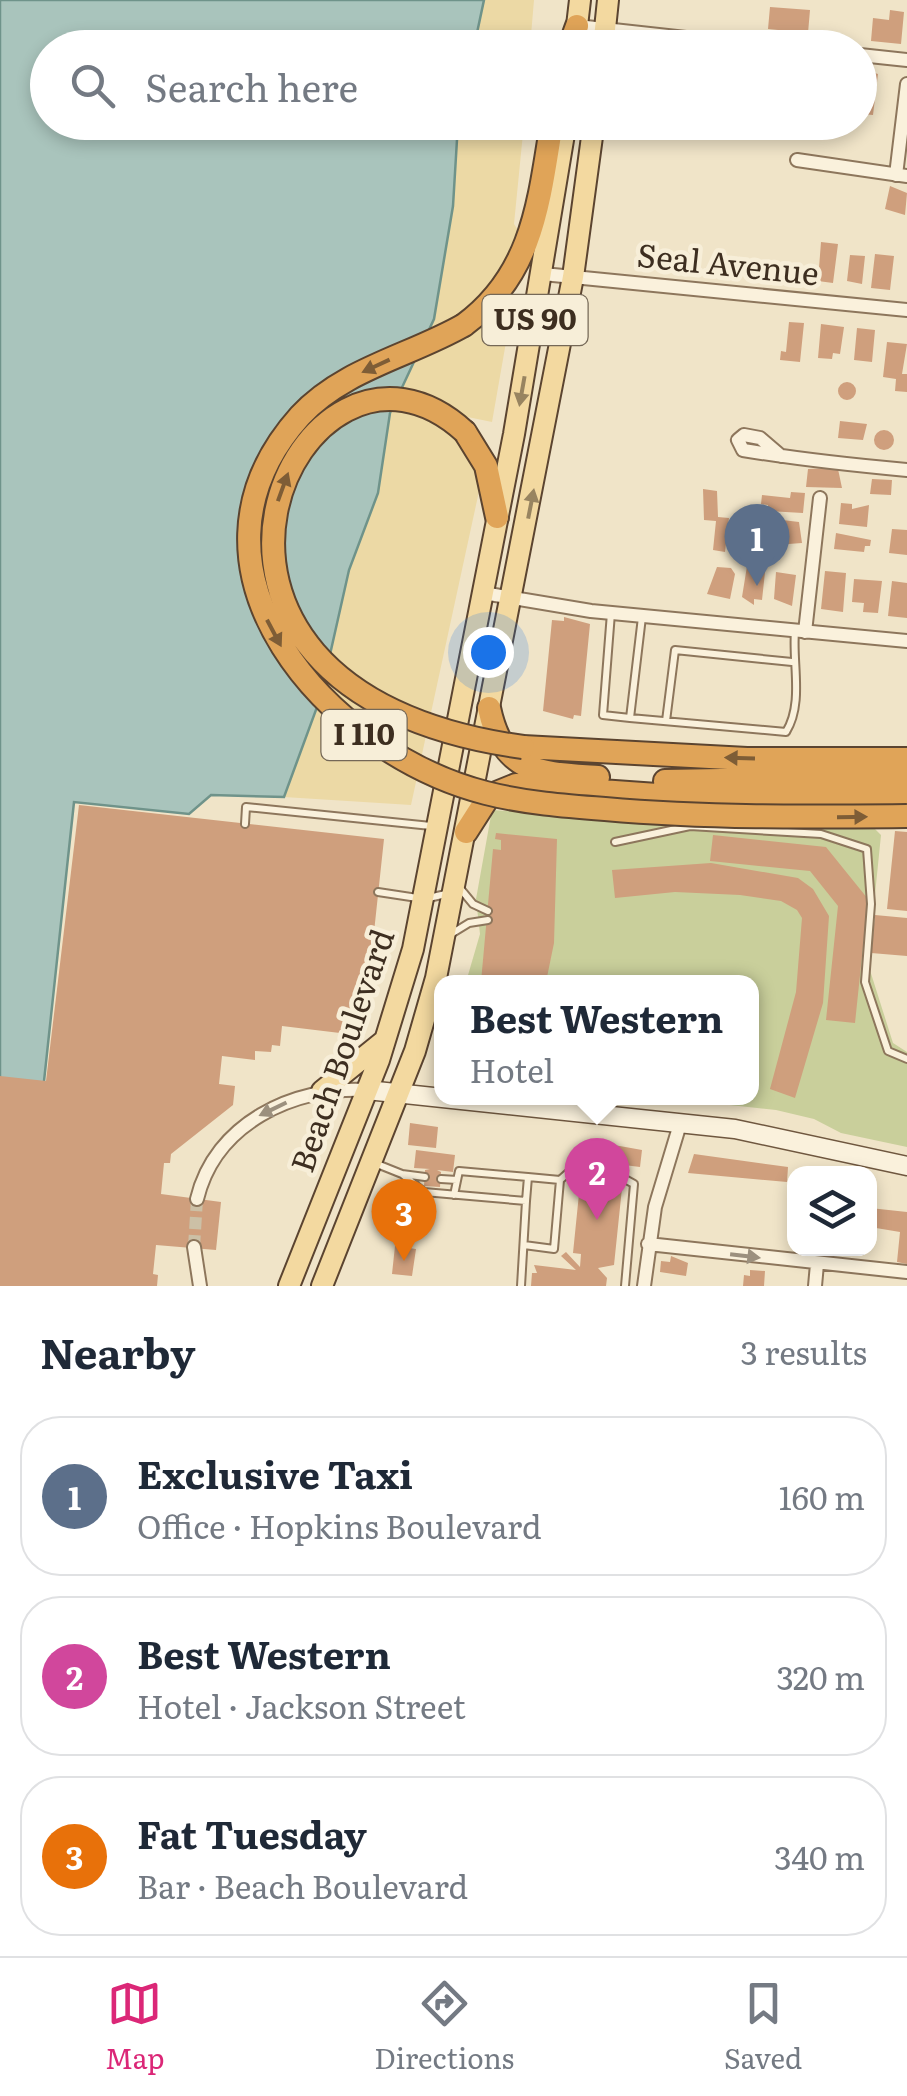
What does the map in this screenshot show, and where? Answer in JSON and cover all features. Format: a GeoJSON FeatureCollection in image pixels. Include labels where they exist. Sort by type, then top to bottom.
{"type":"FeatureCollection","features":[{"type":"Feature","properties":{"kind":"highway","name":"I 110"},"geometry":{"type":"LineString","coordinates":[[549,140],[534,224],[523,257],[494,300],[464,324],[323,396],[300,416],[271,458],[254,510],[254,578],[272,630],[305,680],[349,724],[390,752],[438,777],[508,798],[671,815],[907,816]]}},
{"type":"Feature","properties":{"kind":"highway","name":"I 110"},"geometry":{"type":"LineString","coordinates":[[498,518],[486,466],[465,432],[423,405],[370,402],[345,410],[323,425],[287,475],[274,524],[276,576],[301,636],[339,678],[386,710],[443,733],[479,741],[669,756],[907,759]]}},
{"type":"Feature","properties":{"kind":"highway"},"geometry":{"type":"LineString","coordinates":[[489,708],[496,736],[509,756],[523,766],[544,772],[654,780],[898,787]]}},
{"type":"Feature","properties":{"kind":"highway"},"geometry":{"type":"LineString","coordinates":[[466,832],[489,796],[510,786],[670,796],[898,787]]}},
{"type":"Feature","properties":{"kind":"main road"},"geometry":{"type":"LineString","coordinates":[[576,30],[580,0]]}},
{"type":"Feature","properties":{"kind":"main road"},"geometry":{"type":"LineString","coordinates":[[605,30],[608,0]]}},
{"type":"Feature","properties":{"kind":"main road","name":"Beach Boulevard"},"geometry":{"type":"LineString","coordinates":[[289,1286],[386,1038],[424,898],[543,274],[563,140]]}},
{"type":"Feature","properties":{"kind":"main road","name":"Beach Boulevard"},"geometry":{"type":"LineString","coordinates":[[436,975],[513,600],[573,277],[592,140]]}},
{"type":"Feature","properties":{"kind":"main road","name":"Beach Boulevard"},"geometry":{"type":"LineString","coordinates":[[322,1286],[422,1030],[434,982]]}},
{"type":"Feature","properties":{"kind":"main road"},"geometry":{"type":"LineString","coordinates":[[322,1091],[386,1038]]}},
{"type":"Feature","properties":{"kind":"main road"},"geometry":{"type":"LineString","coordinates":[[366,1090],[434,1097]]}},
{"type":"Feature","properties":{"kind":"main road"},"geometry":{"type":"LineString","coordinates":[[507,1105],[776,1135],[907,1166]]}},
{"type":"Feature","properties":{"kind":"street"},"geometry":{"type":"LineString","coordinates":[[877,57],[907,60]]}},
{"type":"Feature","properties":{"kind":"street"},"geometry":{"type":"LineString","coordinates":[[798,160],[901,175],[907,84]]}},
{"type":"Feature","properties":{"kind":"street","name":"Seal Avenue"},"geometry":{"type":"LineString","coordinates":[[543,274],[907,310]]}},
{"type":"Feature","properties":{"kind":"street"},"geometry":{"type":"LineString","coordinates":[[781,456],[907,470]]}},
{"type":"Feature","properties":{"kind":"street"},"geometry":{"type":"LineString","coordinates":[[800,632],[820,498]]}},
{"type":"Feature","properties":{"kind":"street"},"geometry":{"type":"LineString","coordinates":[[484,594],[642,616],[907,641]]}},
{"type":"Feature","properties":{"kind":"street"},"geometry":{"type":"LineString","coordinates":[[197,1200],[207,1167],[228,1140],[271,1109],[322,1091],[366,1090]]}},
{"type":"Feature","properties":{"kind":"street"},"geometry":{"type":"LineString","coordinates":[[644,1286],[648,1244],[680,1124]]}},
{"type":"Feature","properties":{"kind":"street"},"geometry":{"type":"LineString","coordinates":[[648,1244],[907,1272]]}},
{"type":"Feature","properties":{"kind":"street"},"geometry":{"type":"LineString","coordinates":[[194,1247],[200,1286]]}},
{"type":"Feature","properties":{"kind":"street"},"geometry":{"type":"LineString","coordinates":[[815,1286],[817,1264]]}},
{"type":"Feature","properties":{"kind":"lane"},"geometry":{"type":"LineString","coordinates":[[610,612],[601,711],[630,718],[786,732],[797,676],[792,662],[800,632]]}},
{"type":"Feature","properties":{"kind":"lane"},"geometry":{"type":"LineString","coordinates":[[630,718],[642,616]]}},
{"type":"Feature","properties":{"kind":"lane"},"geometry":{"type":"LineString","coordinates":[[666,721],[675,650],[792,662]]}},
{"type":"Feature","properties":{"kind":"lane"},"geometry":{"type":"LineString","coordinates":[[245,824],[246,807],[438,827]]}},
{"type":"Feature","properties":{"kind":"lane"},"geometry":{"type":"LineString","coordinates":[[615,842],[690,826],[821,834],[867,849],[871,904],[865,982],[888,1051],[907,1059]]}},
{"type":"Feature","properties":{"kind":"lane"},"geometry":{"type":"LineString","coordinates":[[378,892],[424,898],[441,896],[456,884],[468,900],[488,915],[446,934],[438,908],[424,898]]}},
{"type":"Feature","properties":{"kind":"lane"},"geometry":{"type":"LineString","coordinates":[[371,1161],[402,1174],[425,1177]]}},
{"type":"Feature","properties":{"kind":"lane"},"geometry":{"type":"LineString","coordinates":[[454,1195],[459,1172],[560,1180],[570,1172],[623,1178],[634,1184],[626,1286]]}},
{"type":"Feature","properties":{"kind":"lane"},"geometry":{"type":"LineString","coordinates":[[402,1174],[424,1192],[526,1202]]}},
{"type":"Feature","properties":{"kind":"lane"},"geometry":{"type":"LineString","coordinates":[[521,1286],[528,1177]]}},
{"type":"Feature","properties":{"kind":"lane"},"geometry":{"type":"LineString","coordinates":[[441,1178],[458,1180]]}},
{"type":"Feature","properties":{"kind":"lane"},"geometry":{"type":"LineString","coordinates":[[524,1245],[554,1248],[560,1180]]}},
{"type":"Feature","properties":{"kind":"green space"},"geometry":{"type":"Polygon","coordinates":[[[492,810],[767,829],[872,826],[881,835],[868,964],[893,1043],[907,1052],[907,1147],[841,1133],[814,1119],[730,1105],[759,1105],[759,975],[468,975],[480,934],[476,899],[492,810]]]}},
{"type":"Feature","properties":{"kind":"sand"},"geometry":{"type":"Polygon","coordinates":[[[484,0],[534,0],[531,30],[478,30],[484,0]]]}},
{"type":"Feature","properties":{"kind":"sand"},"geometry":{"type":"Polygon","coordinates":[[[457,140],[522,140],[514,224],[521,235],[482,321],[509,325],[492,422],[458,415],[448,428],[471,457],[481,482],[411,805],[284,797],[320,699],[349,570],[378,493],[390,413],[453,206],[457,140]]]}},
{"type":"Feature","properties":{"kind":"water"},"geometry":{"type":"Polygon","coordinates":[[[0,0],[484,0],[478,30],[30,30],[30,140],[457,140],[453,206],[434,319],[390,413],[378,493],[349,570],[320,699],[284,797],[211,795],[189,814],[74,802],[22,1286],[0,1286],[0,0]]]}},
{"type":"Feature","properties":{"kind":"building"},"geometry":{"type":"Polygon","coordinates":[[[770,7],[810,10],[808,30],[768,29],[770,7]]]}},
{"type":"Feature","properties":{"kind":"building"},"geometry":{"type":"Polygon","coordinates":[[[890,10],[904,12],[901,44],[877,42],[877,30],[872,30],[873,18],[889,20],[890,10]]]}},
{"type":"Feature","properties":{"kind":"building"},"geometry":{"type":"Polygon","coordinates":[[[890,186],[907,193],[905,215],[885,209],[890,186]]]}},
{"type":"Feature","properties":{"kind":"building"},"geometry":{"type":"Polygon","coordinates":[[[821,242],[838,244],[833,283],[818,281],[821,242]]]}},
{"type":"Feature","properties":{"kind":"building"},"geometry":{"type":"Polygon","coordinates":[[[875,254],[894,256],[890,290],[871,288],[875,254]]]}},
{"type":"Feature","properties":{"kind":"building"},"geometry":{"type":"Polygon","coordinates":[[[850,255],[865,256],[862,284],[847,281],[850,255]]]}},
{"type":"Feature","properties":{"kind":"building"},"geometry":{"type":"Polygon","coordinates":[[[789,322],[804,323],[800,362],[780,360],[781,351],[786,352],[789,322]]]}},
{"type":"Feature","properties":{"kind":"building"},"geometry":{"type":"Polygon","coordinates":[[[821,324],[844,327],[840,354],[833,353],[832,359],[818,358],[821,324]]]}},
{"type":"Feature","properties":{"kind":"building"},"geometry":{"type":"Polygon","coordinates":[[[857,328],[875,330],[872,362],[854,360],[857,328]]]}},
{"type":"Feature","properties":{"kind":"building"},"geometry":{"type":"Polygon","coordinates":[[[887,342],[907,344],[902,374],[907,374],[907,392],[895,391],[896,379],[883,377],[887,342]]]}},
{"type":"Feature","properties":{"kind":"building"},"geometry":{"type":"Polygon","coordinates":[[[847,382],[854,384],[854,398],[847,400],[840,398],[838,391],[840,384],[847,382]]]}},
{"type":"Feature","properties":{"kind":"building"},"geometry":{"type":"Polygon","coordinates":[[[840,421],[867,424],[863,440],[838,438],[840,421]]]}},
{"type":"Feature","properties":{"kind":"building"},"geometry":{"type":"Polygon","coordinates":[[[884,430],[894,440],[884,450],[874,440],[884,430]]]}},
{"type":"Feature","properties":{"kind":"building"},"geometry":{"type":"Polygon","coordinates":[[[808,469],[838,469],[842,488],[806,487],[808,469]]]}},
{"type":"Feature","properties":{"kind":"building"},"geometry":{"type":"Polygon","coordinates":[[[872,479],[892,480],[891,495],[870,494],[872,479]]]}},
{"type":"Feature","properties":{"kind":"building"},"geometry":{"type":"Polygon","coordinates":[[[703,489],[717,491],[718,517],[729,518],[725,552],[713,550],[716,521],[704,520],[703,489]]]}},
{"type":"Feature","properties":{"kind":"building"},"geometry":{"type":"Polygon","coordinates":[[[791,492],[805,493],[803,513],[768,511],[768,505],[761,504],[762,495],[790,498],[791,492]]]}},
{"type":"Feature","properties":{"kind":"building"},"geometry":{"type":"Polygon","coordinates":[[[841,503],[852,504],[852,509],[869,505],[867,527],[839,524],[841,503]]]}},
{"type":"Feature","properties":{"kind":"building"},"geometry":{"type":"Polygon","coordinates":[[[774,519],[799,522],[802,543],[775,545],[764,538],[774,519]]]}},
{"type":"Feature","properties":{"kind":"building"},"geometry":{"type":"Polygon","coordinates":[[[892,529],[907,530],[907,555],[889,553],[892,529]]]}},
{"type":"Feature","properties":{"kind":"building"},"geometry":{"type":"Polygon","coordinates":[[[836,533],[871,540],[870,546],[865,546],[864,552],[834,549],[836,533]]]}},
{"type":"Feature","properties":{"kind":"building"},"geometry":{"type":"Polygon","coordinates":[[[748,560],[757,561],[756,571],[765,572],[762,600],[754,599],[754,605],[742,597],[748,560]]]}},
{"type":"Feature","properties":{"kind":"building"},"geometry":{"type":"Polygon","coordinates":[[[717,567],[731,568],[735,574],[730,599],[707,594],[717,567]]]}},
{"type":"Feature","properties":{"kind":"building"},"geometry":{"type":"Polygon","coordinates":[[[825,571],[846,573],[843,612],[821,609],[825,571]]]}},
{"type":"Feature","properties":{"kind":"building"},"geometry":{"type":"Polygon","coordinates":[[[776,572],[796,575],[792,606],[774,599],[776,572]]]}},
{"type":"Feature","properties":{"kind":"building"},"geometry":{"type":"Polygon","coordinates":[[[854,579],[882,581],[878,613],[863,612],[864,603],[852,602],[854,579]]]}},
{"type":"Feature","properties":{"kind":"building"},"geometry":{"type":"Polygon","coordinates":[[[892,581],[907,583],[907,618],[888,616],[892,581]]]}},
{"type":"Feature","properties":{"kind":"building"},"geometry":{"type":"Polygon","coordinates":[[[564,617],[590,624],[581,716],[574,715],[573,719],[543,711],[552,620],[564,621],[564,617]]]}},
{"type":"Feature","properties":{"kind":"building"},"geometry":{"type":"Polygon","coordinates":[[[79,805],[384,839],[371,960],[379,961],[377,974],[370,973],[367,1002],[340,1033],[282,1026],[280,1046],[272,1045],[271,1052],[255,1051],[255,1060],[222,1056],[219,1084],[235,1086],[233,1105],[171,1154],[170,1163],[164,1163],[161,1194],[221,1202],[216,1250],[156,1245],[153,1274],[158,1275],[157,1286],[0,1286],[0,1076],[46,1081],[79,805]]]}},
{"type":"Feature","properties":{"kind":"building"},"geometry":{"type":"Polygon","coordinates":[[[895,831],[907,832],[907,911],[887,909],[895,831]]]}},
{"type":"Feature","properties":{"kind":"building"},"geometry":{"type":"Polygon","coordinates":[[[496,833],[557,839],[554,943],[547,975],[482,975],[493,849],[501,850],[501,840],[495,839],[496,833]]]}},
{"type":"Feature","properties":{"kind":"building"},"geometry":{"type":"Polygon","coordinates":[[[713,835],[826,847],[868,899],[855,1023],[826,1020],[838,906],[810,871],[710,861],[713,835]]]}},
{"type":"Feature","properties":{"kind":"building"},"geometry":{"type":"Polygon","coordinates":[[[711,863],[798,878],[813,889],[829,916],[823,1003],[795,1098],[770,1089],[796,992],[802,918],[797,910],[781,901],[740,895],[675,892],[615,898],[612,870],[711,863]]]}},
{"type":"Feature","properties":{"kind":"building"},"geometry":{"type":"Polygon","coordinates":[[[875,915],[907,918],[907,956],[871,953],[875,915]]]}},
{"type":"Feature","properties":{"kind":"building"},"geometry":{"type":"Polygon","coordinates":[[[410,1123],[438,1127],[436,1148],[408,1145],[410,1123]]]}},
{"type":"Feature","properties":{"kind":"building"},"geometry":{"type":"Polygon","coordinates":[[[603,1143],[642,1150],[640,1167],[600,1162],[599,1147],[603,1143]]]}},
{"type":"Feature","properties":{"kind":"building"},"geometry":{"type":"Polygon","coordinates":[[[416,1150],[455,1155],[453,1172],[437,1170],[441,1172],[440,1187],[424,1186],[425,1170],[430,1169],[414,1168],[416,1150]]]}},
{"type":"Feature","properties":{"kind":"building"},"geometry":{"type":"Polygon","coordinates":[[[694,1154],[787,1167],[787,1182],[688,1173],[694,1154]]]}},
{"type":"Feature","properties":{"kind":"building"},"geometry":{"type":"Polygon","coordinates":[[[597,1178],[622,1188],[614,1265],[598,1268],[607,1278],[606,1286],[531,1286],[532,1273],[537,1273],[534,1265],[576,1270],[561,1256],[566,1252],[580,1267],[581,1254],[573,1253],[580,1184],[597,1178]]]}},
{"type":"Feature","properties":{"kind":"building"},"geometry":{"type":"Polygon","coordinates":[[[877,1209],[907,1212],[907,1264],[897,1262],[900,1232],[877,1228],[877,1209]]]}},
{"type":"Feature","properties":{"kind":"building"},"geometry":{"type":"Polygon","coordinates":[[[395,1246],[416,1249],[412,1276],[392,1274],[395,1246]]]}},
{"type":"Feature","properties":{"kind":"building"},"geometry":{"type":"Polygon","coordinates":[[[671,1256],[688,1263],[686,1276],[660,1272],[661,1261],[670,1262],[671,1256]]]}},
{"type":"Feature","properties":{"kind":"building"},"geometry":{"type":"Polygon","coordinates":[[[750,1270],[765,1271],[764,1286],[743,1286],[744,1275],[750,1276],[750,1270]]]}},
{"type":"Feature","properties":{"kind":"tunnel"},"geometry":{"type":"LineString","coordinates":[[194,1247],[197,1199]]}},
{"type":"Feature","properties":{"kind":"place","name":"Exclusive Taxi"},"geometry":{"type":"Point","coordinates":[757,586]}},
{"type":"Feature","properties":{"kind":"place","name":"Best Western"},"geometry":{"type":"Point","coordinates":[597,1220]}},
{"type":"Feature","properties":{"kind":"place","name":"Fat Tuesday"},"geometry":{"type":"Point","coordinates":[404,1261]}}]}
